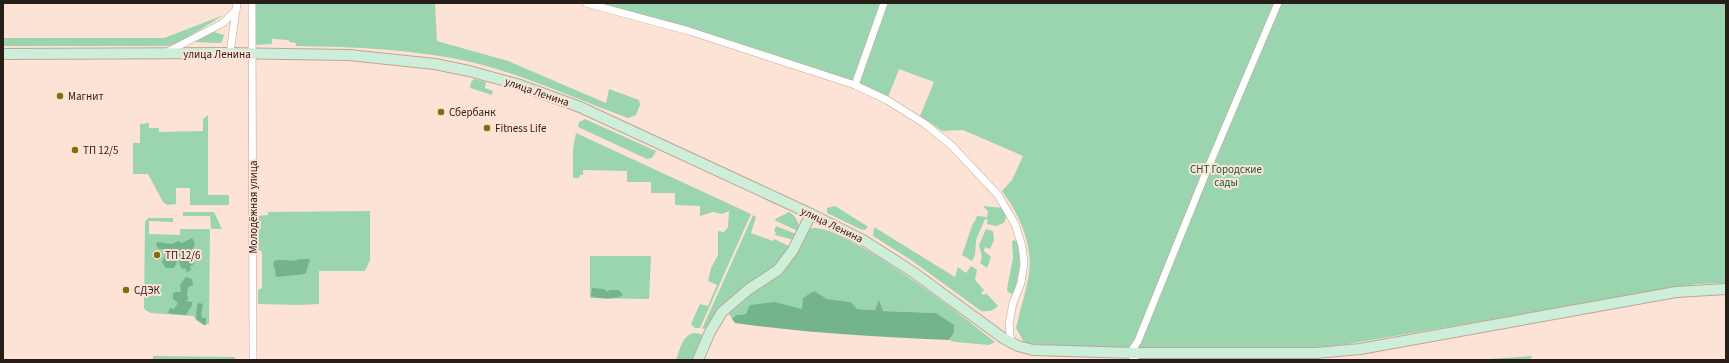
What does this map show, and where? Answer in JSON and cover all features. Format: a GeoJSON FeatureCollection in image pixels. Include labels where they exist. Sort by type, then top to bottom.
{"type":"FeatureCollection","features":[{"type":"Feature","properties":{"kind":"main road","name":"улица Ленина"},"geometry":{"type":"LineString","coordinates":[[3,54],[230,53],[349,55],[435,64],[469,71],[517,84],[580,107],[811,214],[878,249],[920,277],[1002,338],[1024,349],[1132,356],[1316,353],[1360,349],[1676,292],[1726,289]]}},
{"type":"Feature","properties":{"kind":"main road"},"geometry":{"type":"LineString","coordinates":[[698,360],[710,332],[722,312],[749,290],[778,270],[793,250],[811,214]]}},
{"type":"Feature","properties":{"kind":"street","name":"Молодёжная улица"},"geometry":{"type":"LineString","coordinates":[[252,3],[253,360]]}},
{"type":"Feature","properties":{"kind":"street"},"geometry":{"type":"LineString","coordinates":[[586,3],[689,30],[855,85],[887,100],[925,124],[952,146],[998,195],[1006,206],[1015,224],[1022,246],[1024,263],[1021,283],[1009,324],[1011,342]]}},
{"type":"Feature","properties":{"kind":"street"},"geometry":{"type":"LineString","coordinates":[[855,85],[884,3]]}},
{"type":"Feature","properties":{"kind":"street"},"geometry":{"type":"LineString","coordinates":[[1132,356],[1205,175],[1278,3]]}},
{"type":"Feature","properties":{"kind":"street"},"geometry":{"type":"LineString","coordinates":[[230,53],[237,6]]}},
{"type":"Feature","properties":{"kind":"street"},"geometry":{"type":"LineString","coordinates":[[163,54],[223,23],[237,6]]}},
{"type":"Feature","properties":{"kind":"green space"},"geometry":{"type":"Polygon","coordinates":[[[252,3],[435,3],[437,41],[508,61],[606,103],[609,89],[639,100],[640,105],[636,115],[628,118],[491,67],[427,54],[362,48],[296,46],[296,43],[289,42],[289,40],[272,39],[272,44],[253,45],[252,3]]]}},
{"type":"Feature","properties":{"kind":"green space","name":"СНТ Городские сады"},"geometry":{"type":"Polygon","coordinates":[[[586,3],[1726,3],[1726,283],[1697,284],[1348,344],[1308,348],[1101,347],[1025,344],[1016,328],[1029,274],[1029,252],[1027,241],[1019,219],[1002,191],[1012,180],[1023,156],[963,130],[942,131],[920,116],[934,82],[899,69],[887,100],[855,85],[586,3]]]}},
{"type":"Feature","properties":{"kind":"green space"},"geometry":{"type":"Polygon","coordinates":[[[224,15],[178,43],[169,46],[3,46],[3,38],[164,38],[224,15]]]}},
{"type":"Feature","properties":{"kind":"green space"},"geometry":{"type":"Polygon","coordinates":[[[214,32],[224,35],[222,42],[194,42],[208,34],[214,32]]]}},
{"type":"Feature","properties":{"kind":"green space"},"geometry":{"type":"Polygon","coordinates":[[[474,79],[486,82],[485,88],[493,91],[492,95],[470,88],[471,82],[474,79]]]}},
{"type":"Feature","properties":{"kind":"green space"},"geometry":{"type":"Polygon","coordinates":[[[208,115],[208,195],[229,195],[229,205],[190,205],[190,188],[176,188],[176,204],[167,205],[163,202],[148,174],[133,174],[133,143],[140,143],[140,124],[149,123],[149,128],[159,128],[159,132],[203,131],[203,119],[208,115]]]}},
{"type":"Feature","properties":{"kind":"green space"},"geometry":{"type":"Polygon","coordinates":[[[585,119],[656,151],[652,158],[647,159],[578,127],[579,122],[585,119]]]}},
{"type":"Feature","properties":{"kind":"green space"},"geometry":{"type":"Polygon","coordinates":[[[576,133],[751,214],[700,328],[695,328],[691,324],[700,304],[708,306],[717,285],[708,281],[711,268],[718,255],[718,231],[724,232],[728,227],[729,211],[722,214],[713,212],[700,216],[700,206],[675,205],[675,193],[651,193],[651,182],[627,182],[627,171],[583,170],[583,175],[580,175],[579,178],[573,178],[573,149],[576,133]]]}},
{"type":"Feature","properties":{"kind":"green space"},"geometry":{"type":"Polygon","coordinates":[[[835,206],[868,227],[865,230],[860,229],[827,213],[827,208],[835,206]]]}},
{"type":"Feature","properties":{"kind":"green space"},"geometry":{"type":"Polygon","coordinates":[[[983,206],[1003,208],[1006,219],[1004,223],[996,226],[987,224],[988,220],[985,219],[976,240],[975,255],[972,261],[962,255],[973,223],[977,216],[987,217],[988,211],[983,206]]]}},
{"type":"Feature","properties":{"kind":"green space"},"geometry":{"type":"Polygon","coordinates":[[[370,211],[370,260],[365,271],[319,271],[319,304],[258,304],[258,290],[262,288],[262,252],[257,249],[257,216],[268,215],[268,212],[370,211]]]}},
{"type":"Feature","properties":{"kind":"green space"},"geometry":{"type":"Polygon","coordinates":[[[183,212],[214,212],[222,229],[211,229],[210,216],[183,216],[183,212]]]}},
{"type":"Feature","properties":{"kind":"green space"},"geometry":{"type":"Polygon","coordinates":[[[789,212],[797,220],[798,231],[776,221],[775,219],[789,212]]]}},
{"type":"Feature","properties":{"kind":"green space"},"geometry":{"type":"Polygon","coordinates":[[[753,215],[756,217],[751,233],[773,241],[774,239],[791,247],[775,266],[729,299],[722,306],[708,328],[702,329],[753,215]]]}},
{"type":"Feature","properties":{"kind":"green space"},"geometry":{"type":"Polygon","coordinates":[[[148,218],[173,218],[173,222],[149,221],[149,234],[180,235],[180,229],[210,229],[209,324],[200,323],[193,316],[151,313],[145,310],[145,222],[148,218]]]}},
{"type":"Feature","properties":{"kind":"green space"},"geometry":{"type":"Polygon","coordinates":[[[776,226],[796,234],[794,240],[775,235],[776,232],[774,231],[776,226]]]}},
{"type":"Feature","properties":{"kind":"green space"},"geometry":{"type":"Polygon","coordinates":[[[874,227],[955,277],[958,267],[966,273],[971,266],[977,270],[975,280],[984,290],[981,293],[984,295],[986,293],[998,306],[990,311],[981,311],[911,260],[873,236],[874,227]]]}},
{"type":"Feature","properties":{"kind":"green space"},"geometry":{"type":"Polygon","coordinates":[[[813,228],[829,231],[877,256],[933,294],[995,342],[989,345],[955,342],[949,340],[954,333],[936,313],[882,311],[879,301],[875,310],[857,309],[851,302],[826,299],[814,291],[802,310],[786,305],[736,315],[732,319],[728,312],[784,270],[796,256],[809,230],[813,228]]]}},
{"type":"Feature","properties":{"kind":"green space"},"geometry":{"type":"Polygon","coordinates":[[[986,229],[993,231],[994,240],[990,249],[985,247],[984,251],[991,257],[987,268],[980,263],[982,257],[979,245],[986,229]]]}},
{"type":"Feature","properties":{"kind":"green space"},"geometry":{"type":"Polygon","coordinates":[[[192,238],[194,241],[194,247],[189,253],[194,262],[193,265],[190,266],[191,270],[187,272],[185,268],[182,269],[178,260],[174,268],[166,268],[162,262],[165,256],[164,249],[159,249],[156,245],[157,242],[172,244],[178,241],[182,243],[192,238]]]}},
{"type":"Feature","properties":{"kind":"green space"},"geometry":{"type":"Polygon","coordinates":[[[1014,240],[1018,242],[1020,266],[1015,292],[1012,294],[1008,292],[1007,289],[1013,258],[1012,241],[1014,240]]]}},
{"type":"Feature","properties":{"kind":"green space"},"geometry":{"type":"Polygon","coordinates":[[[590,256],[651,256],[649,299],[590,298],[590,256]]]}},
{"type":"Feature","properties":{"kind":"green space"},"geometry":{"type":"Polygon","coordinates":[[[299,259],[309,259],[310,261],[305,274],[276,277],[273,264],[274,261],[293,261],[299,259]]]}},
{"type":"Feature","properties":{"kind":"green space"},"geometry":{"type":"Polygon","coordinates":[[[186,277],[192,279],[193,285],[188,287],[188,299],[186,301],[192,302],[192,305],[186,315],[168,313],[170,308],[174,309],[178,303],[173,299],[173,293],[181,292],[180,285],[186,277]]]}},
{"type":"Feature","properties":{"kind":"green space"},"geometry":{"type":"Polygon","coordinates":[[[592,288],[604,289],[608,292],[609,290],[619,290],[623,295],[612,298],[594,297],[591,296],[592,288]]]}},
{"type":"Feature","properties":{"kind":"green space"},"geometry":{"type":"Polygon","coordinates":[[[814,291],[827,299],[851,302],[857,309],[875,310],[879,300],[883,311],[936,313],[954,325],[954,333],[949,340],[868,336],[735,323],[732,319],[736,315],[746,314],[750,305],[774,302],[802,309],[803,298],[814,291]]]}},
{"type":"Feature","properties":{"kind":"green space"},"geometry":{"type":"Polygon","coordinates":[[[199,303],[203,304],[201,316],[206,318],[206,325],[196,319],[197,305],[199,303]]]}},
{"type":"Feature","properties":{"kind":"green space"},"geometry":{"type":"Polygon","coordinates":[[[690,334],[701,334],[703,336],[694,360],[676,360],[684,340],[690,334]]]}},
{"type":"Feature","properties":{"kind":"green space"},"geometry":{"type":"Polygon","coordinates":[[[153,356],[235,357],[235,360],[153,360],[153,356]]]}},
{"type":"Feature","properties":{"kind":"green space"},"geometry":{"type":"Polygon","coordinates":[[[1532,356],[1530,360],[1475,360],[1532,356]]]}},
{"type":"Feature","properties":{"kind":"place","name":"Магнит"},"geometry":{"type":"Point","coordinates":[60,96]}},
{"type":"Feature","properties":{"kind":"place","name":"Сбербанк"},"geometry":{"type":"Point","coordinates":[441,112]}},
{"type":"Feature","properties":{"kind":"place","name":"Fitness Life"},"geometry":{"type":"Point","coordinates":[487,128]}},
{"type":"Feature","properties":{"kind":"place","name":"ТП 12/5"},"geometry":{"type":"Point","coordinates":[75,150]}},
{"type":"Feature","properties":{"kind":"place","name":"ТП 12/6"},"geometry":{"type":"Point","coordinates":[157,255]}},
{"type":"Feature","properties":{"kind":"place","name":"СДЭК"},"geometry":{"type":"Point","coordinates":[126,290]}}]}
